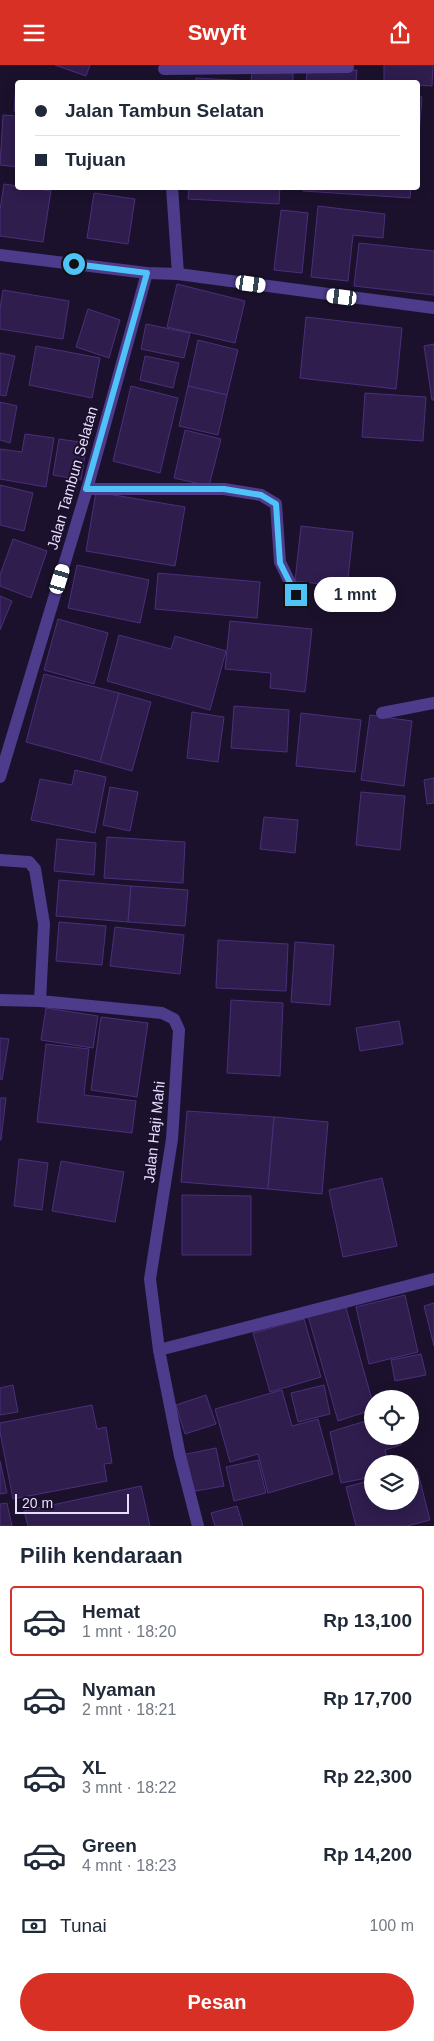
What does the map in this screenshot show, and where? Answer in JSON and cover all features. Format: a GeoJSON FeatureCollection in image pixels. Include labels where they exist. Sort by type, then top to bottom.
{"type":"FeatureCollection","features":[{"type":"Feature","properties":{"kind":"street"},"geometry":{"type":"LineString","coordinates":[[165,80],[164,67],[348,67]]}},
{"type":"Feature","properties":{"kind":"street"},"geometry":{"type":"LineString","coordinates":[[172,190],[178,274]]}},
{"type":"Feature","properties":{"kind":"street"},"geometry":{"type":"LineString","coordinates":[[0,255],[147,273],[178,274],[434,308]]}},
{"type":"Feature","properties":{"kind":"street","name":"Jalan Tambun Selatan"},"geometry":{"type":"LineString","coordinates":[[0,777],[86,489],[147,273]]}},
{"type":"Feature","properties":{"kind":"street"},"geometry":{"type":"LineString","coordinates":[[86,489],[224,489],[261,495],[276,504],[280,563],[296,595]]}},
{"type":"Feature","properties":{"kind":"street"},"geometry":{"type":"LineString","coordinates":[[382,713],[434,703]]}},
{"type":"Feature","properties":{"kind":"street"},"geometry":{"type":"LineString","coordinates":[[0,860],[26,861],[35,869],[44,924],[40,1001],[0,1000]]}},
{"type":"Feature","properties":{"kind":"street","name":"Jalan Haji Mahi"},"geometry":{"type":"LineString","coordinates":[[40,1001],[162,1013],[168,1015],[177,1024],[179,1030],[172,1139],[150,1279],[158,1350],[180,1456],[198,1526]]}},
{"type":"Feature","properties":{"kind":"street"},"geometry":{"type":"LineString","coordinates":[[158,1350],[434,1279]]}},
{"type":"Feature","properties":{"kind":"building"},"geometry":{"type":"Polygon","coordinates":[[[55,65],[90,65],[86,76],[55,65]]]}},
{"type":"Feature","properties":{"kind":"building"},"geometry":{"type":"Polygon","coordinates":[[[384,65],[433,65],[432,86],[420,85],[420,80],[384,80],[384,65]]]}},
{"type":"Feature","properties":{"kind":"building"},"geometry":{"type":"Polygon","coordinates":[[[293,70],[293,80],[251,80],[252,72],[293,70]]]}},
{"type":"Feature","properties":{"kind":"building"},"geometry":{"type":"Polygon","coordinates":[[[357,70],[356,80],[306,80],[307,73],[357,70]]]}},
{"type":"Feature","properties":{"kind":"building"},"geometry":{"type":"Polygon","coordinates":[[[196,78],[231,80],[196,80],[196,78]]]}},
{"type":"Feature","properties":{"kind":"building"},"geometry":{"type":"Polygon","coordinates":[[[420,96],[422,97],[420,122],[420,96]]]}},
{"type":"Feature","properties":{"kind":"building"},"geometry":{"type":"Polygon","coordinates":[[[3,115],[15,116],[15,167],[0,165],[3,115]]]}},
{"type":"Feature","properties":{"kind":"building"},"geometry":{"type":"Polygon","coordinates":[[[4,184],[15,186],[15,190],[51,191],[43,242],[0,236],[0,210],[4,184]]]}},
{"type":"Feature","properties":{"kind":"building"},"geometry":{"type":"Polygon","coordinates":[[[189,190],[280,190],[279,204],[188,199],[189,190]]]}},
{"type":"Feature","properties":{"kind":"building"},"geometry":{"type":"Polygon","coordinates":[[[303,190],[411,190],[410,198],[303,190]]]}},
{"type":"Feature","properties":{"kind":"building"},"geometry":{"type":"Polygon","coordinates":[[[94,193],[135,199],[128,244],[87,238],[94,193]]]}},
{"type":"Feature","properties":{"kind":"building"},"geometry":{"type":"Polygon","coordinates":[[[318,206],[385,214],[383,238],[353,235],[348,281],[311,277],[318,206]]]}},
{"type":"Feature","properties":{"kind":"building"},"geometry":{"type":"Polygon","coordinates":[[[281,210],[308,213],[302,273],[274,270],[281,210]]]}},
{"type":"Feature","properties":{"kind":"building"},"geometry":{"type":"Polygon","coordinates":[[[359,243],[434,251],[434,295],[354,286],[359,243]]]}},
{"type":"Feature","properties":{"kind":"building"},"geometry":{"type":"Polygon","coordinates":[[[177,284],[245,301],[235,343],[167,327],[177,284]]]}},
{"type":"Feature","properties":{"kind":"building"},"geometry":{"type":"Polygon","coordinates":[[[3,290],[69,301],[63,339],[0,329],[0,308],[3,290]]]}},
{"type":"Feature","properties":{"kind":"building"},"geometry":{"type":"Polygon","coordinates":[[[88,309],[120,320],[109,358],[76,347],[88,309]]]}},
{"type":"Feature","properties":{"kind":"building"},"geometry":{"type":"Polygon","coordinates":[[[306,317],[402,328],[396,389],[300,378],[306,317]]]}},
{"type":"Feature","properties":{"kind":"building"},"geometry":{"type":"Polygon","coordinates":[[[146,324],[190,333],[184,358],[141,349],[146,324]]]}},
{"type":"Feature","properties":{"kind":"building"},"geometry":{"type":"Polygon","coordinates":[[[198,340],[238,350],[227,395],[188,386],[198,340]]]}},
{"type":"Feature","properties":{"kind":"building"},"geometry":{"type":"Polygon","coordinates":[[[434,344],[434,400],[432,400],[424,346],[434,344]]]}},
{"type":"Feature","properties":{"kind":"building"},"geometry":{"type":"Polygon","coordinates":[[[36,346],[100,358],[92,398],[29,385],[36,346]]]}},
{"type":"Feature","properties":{"kind":"building"},"geometry":{"type":"Polygon","coordinates":[[[0,353],[15,356],[6,396],[0,395],[0,353]]]}},
{"type":"Feature","properties":{"kind":"building"},"geometry":{"type":"Polygon","coordinates":[[[145,356],[179,363],[173,388],[140,380],[145,356]]]}},
{"type":"Feature","properties":{"kind":"building"},"geometry":{"type":"Polygon","coordinates":[[[131,386],[178,398],[160,473],[113,461],[131,386]]]}},
{"type":"Feature","properties":{"kind":"building"},"geometry":{"type":"Polygon","coordinates":[[[188,386],[227,395],[218,435],[179,426],[188,386]]]}},
{"type":"Feature","properties":{"kind":"building"},"geometry":{"type":"Polygon","coordinates":[[[365,393],[426,397],[423,441],[362,437],[365,393]]]}},
{"type":"Feature","properties":{"kind":"building"},"geometry":{"type":"Polygon","coordinates":[[[0,402],[17,406],[10,443],[0,440],[0,402]]]}},
{"type":"Feature","properties":{"kind":"building"},"geometry":{"type":"Polygon","coordinates":[[[185,430],[221,439],[209,486],[174,478],[185,430]]]}},
{"type":"Feature","properties":{"kind":"building"},"geometry":{"type":"Polygon","coordinates":[[[25,434],[54,438],[46,487],[0,479],[0,449],[22,452],[25,434]]]}},
{"type":"Feature","properties":{"kind":"building"},"geometry":{"type":"Polygon","coordinates":[[[59,439],[87,443],[81,480],[53,475],[59,439]]]}},
{"type":"Feature","properties":{"kind":"building"},"geometry":{"type":"Polygon","coordinates":[[[0,485],[33,493],[24,531],[0,525],[0,485]]]}},
{"type":"Feature","properties":{"kind":"building"},"geometry":{"type":"Polygon","coordinates":[[[96,492],[185,507],[175,566],[86,551],[96,492]]]}},
{"type":"Feature","properties":{"kind":"building"},"geometry":{"type":"Polygon","coordinates":[[[301,526],[353,532],[347,587],[295,581],[301,526]]]}},
{"type":"Feature","properties":{"kind":"building"},"geometry":{"type":"Polygon","coordinates":[[[13,539],[47,551],[31,598],[0,586],[0,575],[13,539]]]}},
{"type":"Feature","properties":{"kind":"building"},"geometry":{"type":"Polygon","coordinates":[[[77,565],[149,580],[140,623],[68,608],[77,565]]]}},
{"type":"Feature","properties":{"kind":"building"},"geometry":{"type":"Polygon","coordinates":[[[158,573],[260,582],[257,618],[155,609],[158,573]]]}},
{"type":"Feature","properties":{"kind":"building"},"geometry":{"type":"Polygon","coordinates":[[[0,596],[12,601],[0,630],[0,596]]]}},
{"type":"Feature","properties":{"kind":"building"},"geometry":{"type":"Polygon","coordinates":[[[58,619],[108,633],[94,684],[44,670],[58,619]]]}},
{"type":"Feature","properties":{"kind":"building"},"geometry":{"type":"Polygon","coordinates":[[[230,621],[312,629],[305,692],[270,688],[271,673],[225,669],[230,621]]]}},
{"type":"Feature","properties":{"kind":"building"},"geometry":{"type":"Polygon","coordinates":[[[119,635],[171,649],[175,636],[226,651],[210,710],[107,681],[119,635]]]}},
{"type":"Feature","properties":{"kind":"building"},"geometry":{"type":"Polygon","coordinates":[[[44,674],[119,693],[100,762],[26,742],[44,674]]]}},
{"type":"Feature","properties":{"kind":"building"},"geometry":{"type":"Polygon","coordinates":[[[119,693],[151,702],[132,771],[100,762],[119,693]]]}},
{"type":"Feature","properties":{"kind":"building"},"geometry":{"type":"Polygon","coordinates":[[[234,706],[289,710],[287,752],[231,748],[234,706]]]}},
{"type":"Feature","properties":{"kind":"building"},"geometry":{"type":"Polygon","coordinates":[[[192,712],[224,717],[218,762],[187,758],[192,712]]]}},
{"type":"Feature","properties":{"kind":"building"},"geometry":{"type":"Polygon","coordinates":[[[301,713],[361,720],[355,772],[296,766],[301,713]]]}},
{"type":"Feature","properties":{"kind":"building"},"geometry":{"type":"Polygon","coordinates":[[[370,715],[412,721],[404,786],[361,780],[370,715]]]}},
{"type":"Feature","properties":{"kind":"building"},"geometry":{"type":"Polygon","coordinates":[[[75,770],[106,777],[95,833],[31,820],[40,779],[72,785],[75,770]]]}},
{"type":"Feature","properties":{"kind":"building"},"geometry":{"type":"Polygon","coordinates":[[[434,778],[434,803],[427,804],[424,780],[434,778]]]}},
{"type":"Feature","properties":{"kind":"building"},"geometry":{"type":"Polygon","coordinates":[[[110,787],[138,792],[130,831],[103,825],[110,787]]]}},
{"type":"Feature","properties":{"kind":"building"},"geometry":{"type":"Polygon","coordinates":[[[361,792],[405,796],[400,850],[356,845],[361,792]]]}},
{"type":"Feature","properties":{"kind":"building"},"geometry":{"type":"Polygon","coordinates":[[[264,817],[298,820],[295,853],[260,849],[264,817]]]}},
{"type":"Feature","properties":{"kind":"building"},"geometry":{"type":"Polygon","coordinates":[[[107,837],[185,842],[183,883],[104,878],[107,837]]]}},
{"type":"Feature","properties":{"kind":"building"},"geometry":{"type":"Polygon","coordinates":[[[57,839],[96,843],[94,875],[54,871],[57,839]]]}},
{"type":"Feature","properties":{"kind":"building"},"geometry":{"type":"Polygon","coordinates":[[[59,880],[131,886],[128,922],[56,916],[59,880]]]}},
{"type":"Feature","properties":{"kind":"building"},"geometry":{"type":"Polygon","coordinates":[[[131,886],[188,890],[185,926],[128,922],[131,886]]]}},
{"type":"Feature","properties":{"kind":"building"},"geometry":{"type":"Polygon","coordinates":[[[59,922],[106,926],[102,965],[56,961],[59,922]]]}},
{"type":"Feature","properties":{"kind":"building"},"geometry":{"type":"Polygon","coordinates":[[[115,927],[184,935],[180,974],[110,966],[115,927]]]}},
{"type":"Feature","properties":{"kind":"building"},"geometry":{"type":"Polygon","coordinates":[[[218,940],[288,944],[286,991],[216,988],[218,940]]]}},
{"type":"Feature","properties":{"kind":"building"},"geometry":{"type":"Polygon","coordinates":[[[295,942],[334,945],[330,1005],[291,1002],[295,942]]]}},
{"type":"Feature","properties":{"kind":"building"},"geometry":{"type":"Polygon","coordinates":[[[231,1000],[283,1003],[280,1076],[227,1073],[231,1000]]]}},
{"type":"Feature","properties":{"kind":"building"},"geometry":{"type":"Polygon","coordinates":[[[46,1008],[98,1016],[93,1048],[41,1040],[46,1008]]]}},
{"type":"Feature","properties":{"kind":"building"},"geometry":{"type":"Polygon","coordinates":[[[101,1017],[148,1023],[137,1097],[91,1090],[101,1017]]]}},
{"type":"Feature","properties":{"kind":"building"},"geometry":{"type":"Polygon","coordinates":[[[399,1021],[403,1044],[360,1051],[356,1028],[399,1021]]]}},
{"type":"Feature","properties":{"kind":"building"},"geometry":{"type":"Polygon","coordinates":[[[0,1038],[9,1039],[2,1080],[0,1079],[0,1038]]]}},
{"type":"Feature","properties":{"kind":"building"},"geometry":{"type":"Polygon","coordinates":[[[46,1044],[89,1049],[84,1095],[136,1101],[132,1133],[37,1122],[46,1044]]]}},
{"type":"Feature","properties":{"kind":"building"},"geometry":{"type":"Polygon","coordinates":[[[0,1098],[6,1098],[1,1140],[0,1140],[0,1098]]]}},
{"type":"Feature","properties":{"kind":"building"},"geometry":{"type":"Polygon","coordinates":[[[187,1111],[274,1117],[268,1189],[181,1182],[187,1111]]]}},
{"type":"Feature","properties":{"kind":"building"},"geometry":{"type":"Polygon","coordinates":[[[274,1117],[328,1122],[322,1194],[268,1189],[274,1117]]]}},
{"type":"Feature","properties":{"kind":"building"},"geometry":{"type":"Polygon","coordinates":[[[19,1159],[48,1163],[42,1210],[14,1206],[19,1159]]]}},
{"type":"Feature","properties":{"kind":"building"},"geometry":{"type":"Polygon","coordinates":[[[61,1161],[124,1172],[115,1222],[52,1211],[61,1161]]]}},
{"type":"Feature","properties":{"kind":"building"},"geometry":{"type":"Polygon","coordinates":[[[382,1178],[397,1246],[343,1257],[329,1190],[382,1178]]]}},
{"type":"Feature","properties":{"kind":"building"},"geometry":{"type":"Polygon","coordinates":[[[182,1195],[251,1196],[251,1255],[182,1255],[182,1195]]]}},
{"type":"Feature","properties":{"kind":"building"},"geometry":{"type":"Polygon","coordinates":[[[405,1295],[418,1352],[369,1364],[356,1307],[405,1295]]]}},
{"type":"Feature","properties":{"kind":"building"},"geometry":{"type":"Polygon","coordinates":[[[434,1303],[434,1346],[424,1306],[434,1303]]]}},
{"type":"Feature","properties":{"kind":"building"},"geometry":{"type":"Polygon","coordinates":[[[345,1304],[369,1390],[364,1390],[364,1413],[338,1421],[308,1316],[345,1304]]]}},
{"type":"Feature","properties":{"kind":"building"},"geometry":{"type":"Polygon","coordinates":[[[304,1319],[321,1377],[270,1392],[253,1333],[304,1319]]]}},
{"type":"Feature","properties":{"kind":"building"},"geometry":{"type":"Polygon","coordinates":[[[421,1354],[426,1375],[395,1381],[391,1360],[421,1354]]]}},
{"type":"Feature","properties":{"kind":"building"},"geometry":{"type":"Polygon","coordinates":[[[13,1385],[18,1412],[0,1415],[0,1388],[13,1385]]]}},
{"type":"Feature","properties":{"kind":"building"},"geometry":{"type":"Polygon","coordinates":[[[324,1385],[330,1414],[298,1422],[291,1393],[324,1385]]]}},
{"type":"Feature","properties":{"kind":"building"},"geometry":{"type":"Polygon","coordinates":[[[282,1390],[292,1426],[318,1419],[333,1474],[268,1493],[258,1454],[230,1462],[215,1409],[282,1390]]]}},
{"type":"Feature","properties":{"kind":"building"},"geometry":{"type":"Polygon","coordinates":[[[206,1395],[216,1424],[185,1434],[176,1405],[206,1395]]]}},
{"type":"Feature","properties":{"kind":"building"},"geometry":{"type":"Polygon","coordinates":[[[92,1405],[97,1429],[106,1427],[112,1463],[104,1464],[107,1481],[13,1499],[0,1432],[0,1423],[92,1405]]]}},
{"type":"Feature","properties":{"kind":"building"},"geometry":{"type":"Polygon","coordinates":[[[364,1421],[364,1445],[401,1445],[385,1450],[386,1455],[364,1455],[364,1479],[341,1483],[330,1432],[364,1421]]]}},
{"type":"Feature","properties":{"kind":"building"},"geometry":{"type":"Polygon","coordinates":[[[216,1448],[224,1486],[190,1492],[182,1455],[216,1448]]]}},
{"type":"Feature","properties":{"kind":"building"},"geometry":{"type":"Polygon","coordinates":[[[258,1460],[266,1493],[234,1501],[226,1467],[258,1460]]]}},
{"type":"Feature","properties":{"kind":"building"},"geometry":{"type":"Polygon","coordinates":[[[0,1461],[7,1493],[0,1494],[0,1461]]]}},
{"type":"Feature","properties":{"kind":"building"},"geometry":{"type":"Polygon","coordinates":[[[419,1477],[430,1520],[407,1526],[356,1526],[346,1487],[364,1482],[364,1510],[419,1510],[419,1477]]]}},
{"type":"Feature","properties":{"kind":"building"},"geometry":{"type":"Polygon","coordinates":[[[141,1486],[150,1526],[28,1526],[24,1511],[141,1486]]]}},
{"type":"Feature","properties":{"kind":"building"},"geometry":{"type":"Polygon","coordinates":[[[7,1503],[12,1526],[0,1526],[0,1504],[7,1503]]]}},
{"type":"Feature","properties":{"kind":"building"},"geometry":{"type":"Polygon","coordinates":[[[237,1506],[243,1526],[215,1526],[211,1513],[237,1506]]]}},
{"type":"Feature","properties":{"kind":"route"},"geometry":{"type":"LineString","coordinates":[[74,264],[147,273],[86,489],[224,489],[261,495],[276,504],[280,563],[296,595]]}}]}
